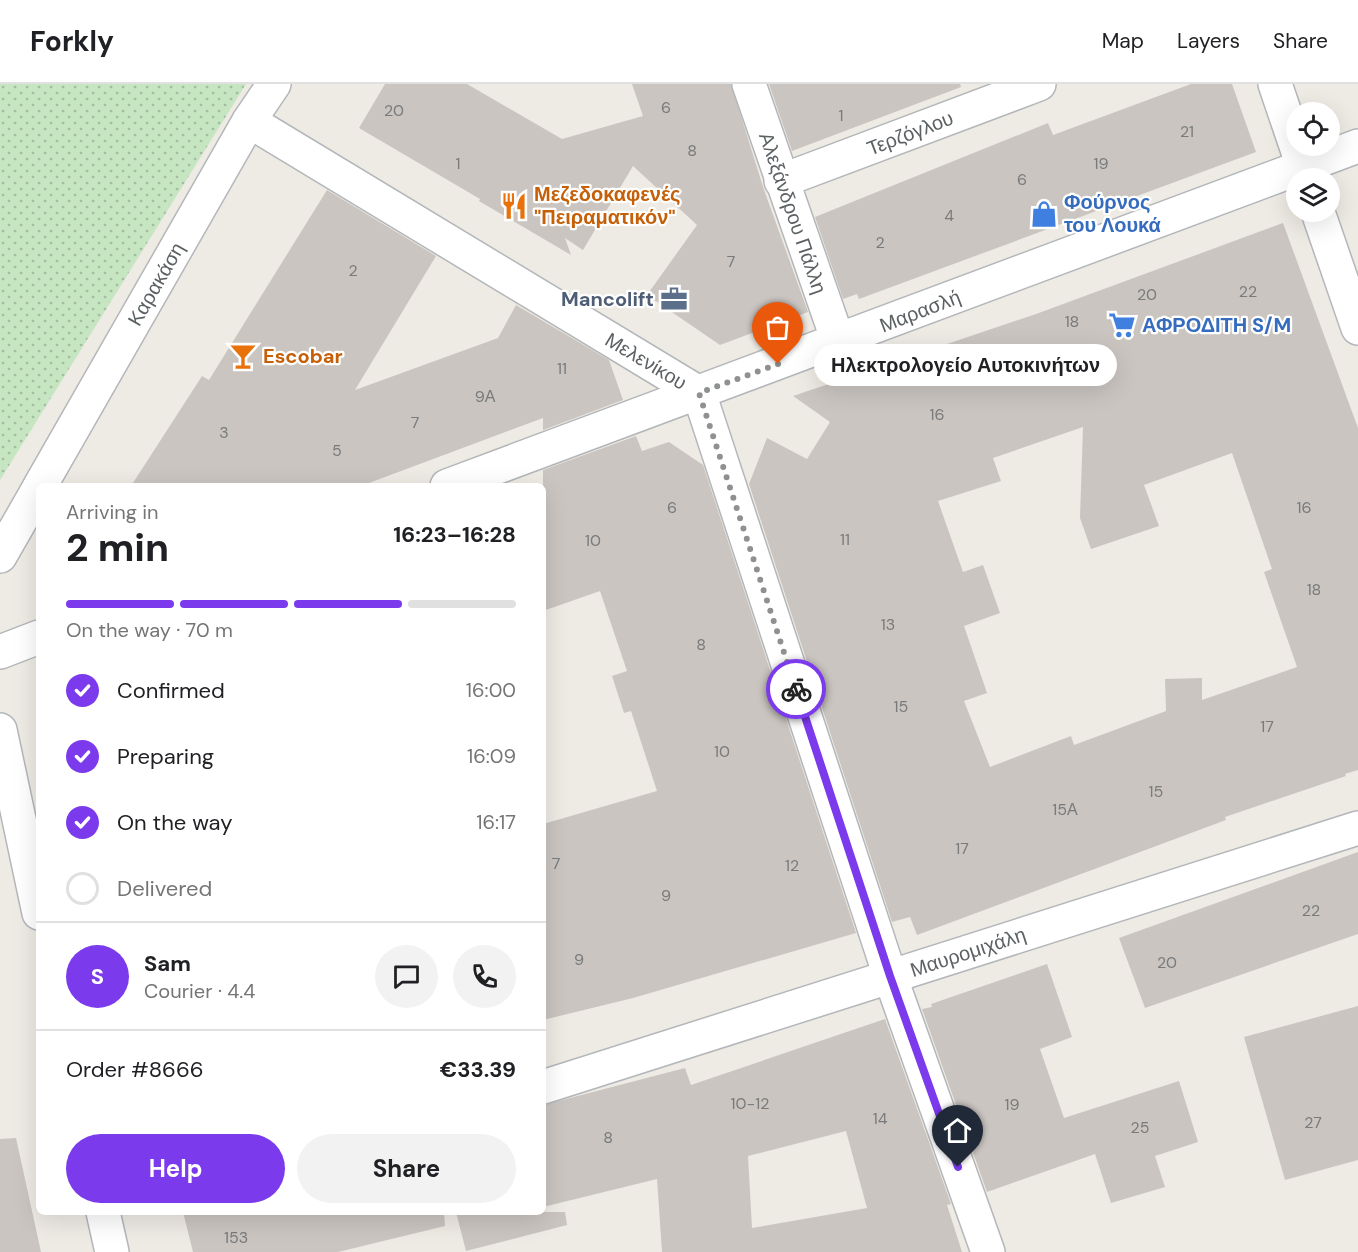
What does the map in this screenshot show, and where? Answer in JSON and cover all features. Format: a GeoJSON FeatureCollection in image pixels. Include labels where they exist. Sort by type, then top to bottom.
{"type":"FeatureCollection","features":[{"type":"Feature","properties":{"kind":"street","name":"Καρακάση"},"geometry":{"type":"LineString","coordinates":[[42,483],[249,121],[274,84]]}},
{"type":"Feature","properties":{"kind":"street","name":"Αλεξάνδρου Πάλλη"},"geometry":{"type":"LineString","coordinates":[[748,84],[838,341]]}},
{"type":"Feature","properties":{"kind":"street","name":"Τερζόγλου"},"geometry":{"type":"LineString","coordinates":[[781,181],[1039,84]]}},
{"type":"Feature","properties":{"kind":"street"},"geometry":{"type":"LineString","coordinates":[[1275,84],[1303,168]]}},
{"type":"Feature","properties":{"kind":"street","name":"Μελενίκου"},"geometry":{"type":"LineString","coordinates":[[249,121],[699,393],[890,976],[988,1252]]}},
{"type":"Feature","properties":{"kind":"street","name":"Μαρασλή"},"geometry":{"type":"LineString","coordinates":[[1315,168],[1358,146]]}},
{"type":"Feature","properties":{"kind":"street","name":"Μαρασλή"},"geometry":{"type":"LineString","coordinates":[[455,483],[838,341],[1286,180]]}},
{"type":"Feature","properties":{"kind":"street"},"geometry":{"type":"LineString","coordinates":[[1321,222],[1358,328]]}},
{"type":"Feature","properties":{"kind":"street","name":"Καρακάση"},"geometry":{"type":"LineString","coordinates":[[0,556],[36,494]]}},
{"type":"Feature","properties":{"kind":"street"},"geometry":{"type":"LineString","coordinates":[[0,652],[36,638]]}},
{"type":"Feature","properties":{"kind":"street"},"geometry":{"type":"LineString","coordinates":[[0,730],[5,776],[36,901]]}},
{"type":"Feature","properties":{"kind":"street","name":"Μαυρομιχάλη"},"geometry":{"type":"LineString","coordinates":[[546,1086],[1358,828]]}},
{"type":"Feature","properties":{"kind":"street"},"geometry":{"type":"LineString","coordinates":[[104,1215],[112,1252]]}},
{"type":"Feature","properties":{"kind":"green space"},"geometry":{"type":"Polygon","coordinates":[[[0,84],[246,84],[0,480],[0,84]]]}},
{"type":"Feature","properties":{"kind":"building"},"geometry":{"type":"Polygon","coordinates":[[[385,84],[467,84],[562,139],[643,116],[632,84],[731,84],[763,187],[808,312],[720,345],[647,295],[697,225],[633,166],[583,250],[565,238],[571,255],[359,128],[385,84]]]}},
{"type":"Feature","properties":{"kind":"building"},"geometry":{"type":"Polygon","coordinates":[[[769,84],[960,84],[961,87],[792,151],[769,84]]]}},
{"type":"Feature","properties":{"kind":"building"},"geometry":{"type":"Polygon","coordinates":[[[1191,84],[1232,84],[1256,152],[859,299],[857,294],[843,299],[815,217],[1048,123],[1053,135],[1191,84]]]}},
{"type":"Feature","properties":{"kind":"building"},"geometry":{"type":"Polygon","coordinates":[[[327,190],[436,256],[355,390],[498,338],[516,305],[609,360],[623,400],[543,430],[543,418],[369,483],[133,483],[202,376],[209,380],[327,190]]]}},
{"type":"Feature","properties":{"kind":"building"},"geometry":{"type":"Polygon","coordinates":[[[1283,223],[1358,428],[1358,770],[1225,817],[1226,820],[917,935],[910,917],[892,922],[749,484],[767,438],[807,459],[830,422],[793,396],[1036,314],[1283,223]],[[1083,427],[993,458],[1001,481],[938,501],[963,572],[983,565],[1000,613],[964,626],[987,693],[964,701],[990,767],[1071,736],[1074,745],[1166,711],[1165,679],[1202,678],[1202,700],[1297,667],[1264,572],[1272,569],[1232,453],[1144,485],[1159,526],[1091,549],[1080,518],[1083,427]]]}},
{"type":"Feature","properties":{"kind":"building"},"geometry":{"type":"Polygon","coordinates":[[[636,436],[642,451],[669,442],[703,465],[856,933],[633,998],[546,1019],[546,823],[657,791],[631,711],[624,713],[612,676],[627,671],[600,591],[546,610],[546,483],[543,483],[543,470],[636,436]]]}},
{"type":"Feature","properties":{"kind":"building"},"geometry":{"type":"Polygon","coordinates":[[[1358,852],[1358,934],[1145,1008],[1119,938],[1358,852]]]}},
{"type":"Feature","properties":{"kind":"building"},"geometry":{"type":"Polygon","coordinates":[[[1047,964],[1072,1037],[1040,1049],[1064,1118],[1179,1081],[1198,1142],[1155,1156],[1165,1187],[1111,1203],[1095,1154],[987,1192],[922,1009],[1047,964]]]}},
{"type":"Feature","properties":{"kind":"building"},"geometry":{"type":"Polygon","coordinates":[[[1358,1006],[1358,1160],[1285,1180],[1244,1037],[1358,1006]]]}},
{"type":"Feature","properties":{"kind":"building"},"geometry":{"type":"Polygon","coordinates":[[[885,1019],[951,1204],[947,1205],[962,1252],[662,1252],[657,1179],[546,1206],[546,1104],[685,1068],[691,1085],[885,1019]],[[846,1131],[748,1156],[752,1228],[867,1208],[846,1131]]]}},
{"type":"Feature","properties":{"kind":"building"},"geometry":{"type":"Polygon","coordinates":[[[16,1138],[41,1252],[0,1252],[0,1139],[16,1138]]]}},
{"type":"Feature","properties":{"kind":"building"},"geometry":{"type":"Polygon","coordinates":[[[546,1212],[565,1212],[567,1225],[466,1251],[457,1215],[546,1215],[546,1212]]]}},
{"type":"Feature","properties":{"kind":"building"},"geometry":{"type":"Polygon","coordinates":[[[184,1215],[444,1215],[445,1226],[338,1252],[193,1252],[184,1215]]]}},
{"type":"Feature","properties":{"kind":"way so far"},"geometry":{"type":"LineString","coordinates":[[778,364],[699,393],[796,689]]}},
{"type":"Feature","properties":{"kind":"place","name":"Μεζεδοκαφενές \"Πειραματικόν\""},"geometry":{"type":"Point","coordinates":[514,206]}},
{"type":"Feature","properties":{"kind":"place","name":"Φούρνος του Λουκά"},"geometry":{"type":"Point","coordinates":[1044,214]}},
{"type":"Feature","properties":{"kind":"place","name":"Mancolift"},"geometry":{"type":"Point","coordinates":[674,299]}},
{"type":"Feature","properties":{"kind":"place","name":"ΑΦΡΟΔΙΤΗ S/M"},"geometry":{"type":"Point","coordinates":[1122,325]}},
{"type":"Feature","properties":{"kind":"place","name":"Escobar"},"geometry":{"type":"Point","coordinates":[243,356]}},
{"type":"Feature","properties":{"kind":"place","name":"Ηλεκτρολογείο Αυτοκινήτων"},"geometry":{"type":"Point","coordinates":[778,364]}},
{"type":"Feature","properties":{"kind":"route"},"geometry":{"type":"LineString","coordinates":[[796,689],[890,976],[958,1167]]}}]}
